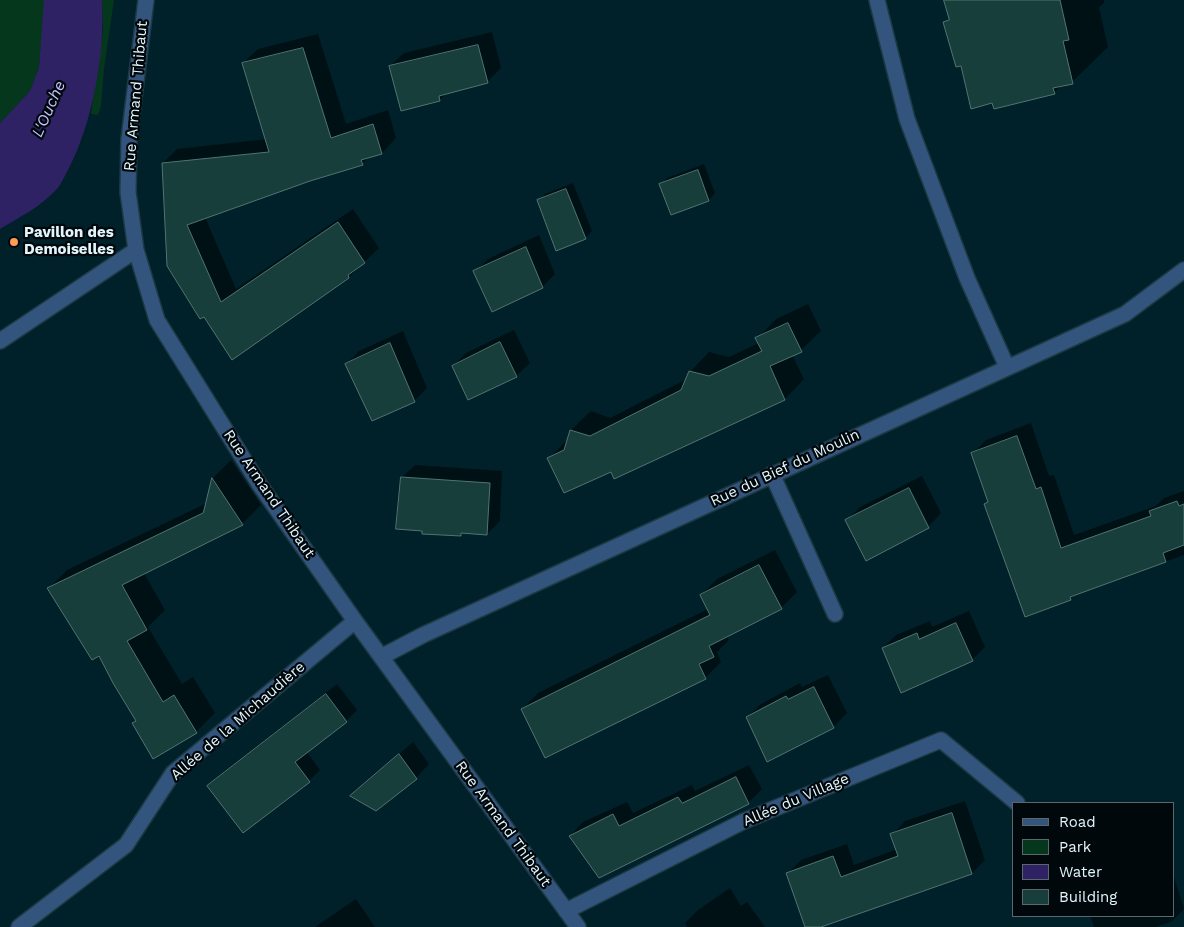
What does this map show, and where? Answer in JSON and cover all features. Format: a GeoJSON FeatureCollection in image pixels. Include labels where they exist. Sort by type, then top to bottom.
{"type":"FeatureCollection","features":[{"type":"Feature","properties":{"kind":"street","name":"Rue Armand Thibaut"},"geometry":{"type":"LineString","coordinates":[[146,0],[129,139],[128,192],[136,250],[157,320],[259,484],[355,621],[578,927]]}},
{"type":"Feature","properties":{"kind":"street"},"geometry":{"type":"LineString","coordinates":[[877,0],[907,119],[967,278],[1007,367]]}},
{"type":"Feature","properties":{"kind":"street"},"geometry":{"type":"LineString","coordinates":[[0,340],[136,250]]}},
{"type":"Feature","properties":{"kind":"street","name":"Rue du Bief du Moulin"},"geometry":{"type":"LineString","coordinates":[[381,657],[423,635],[772,474],[1125,314],[1184,270]]}},
{"type":"Feature","properties":{"kind":"street"},"geometry":{"type":"LineString","coordinates":[[772,474],[809,552],[835,614]]}},
{"type":"Feature","properties":{"kind":"street","name":"Allée de la Michaudière"},"geometry":{"type":"LineString","coordinates":[[19,927],[126,845],[173,773],[355,621]]}},
{"type":"Feature","properties":{"kind":"street","name":"Allée du Village"},"geometry":{"type":"LineString","coordinates":[[566,911],[744,821],[942,740],[1016,802]]}},
{"type":"Feature","properties":{"kind":"green space"},"geometry":{"type":"Polygon","coordinates":[[[0,0],[44,0],[45,3],[39,67],[30,91],[0,123],[0,0]]]}},
{"type":"Feature","properties":{"kind":"green space"},"geometry":{"type":"Polygon","coordinates":[[[102,0],[114,0],[104,69],[101,106],[98,115],[91,114],[103,29],[102,0]]]}},
{"type":"Feature","properties":{"kind":"water","name":"L'Ouche"},"geometry":{"type":"Polygon","coordinates":[[[44,0],[102,0],[101,43],[96,87],[77,151],[59,186],[37,207],[0,229],[0,123],[30,91],[39,67],[44,0]]]}},
{"type":"Feature","properties":{"kind":"building"},"geometry":{"type":"Polygon","coordinates":[[[944,0],[1060,0],[1069,40],[1063,41],[1073,84],[1053,88],[1055,94],[994,109],[992,103],[971,109],[961,66],[956,67],[943,22],[949,20],[944,0]]]}},
{"type":"Feature","properties":{"kind":"building"},"geometry":{"type":"Polygon","coordinates":[[[478,45],[488,83],[439,96],[440,101],[401,111],[389,66],[478,45]]]}},
{"type":"Feature","properties":{"kind":"building"},"geometry":{"type":"Polygon","coordinates":[[[303,48],[331,138],[373,124],[382,154],[361,160],[363,165],[310,181],[187,225],[221,302],[338,222],[365,263],[348,275],[349,278],[232,360],[204,317],[200,319],[167,266],[162,163],[269,152],[242,63],[303,48]]]}},
{"type":"Feature","properties":{"kind":"building"},"geometry":{"type":"Polygon","coordinates":[[[698,170],[709,201],[671,215],[659,184],[698,170]]]}},
{"type":"Feature","properties":{"kind":"building"},"geometry":{"type":"Polygon","coordinates":[[[566,189],[586,239],[556,251],[537,200],[566,189]]]}},
{"type":"Feature","properties":{"kind":"building"},"geometry":{"type":"Polygon","coordinates":[[[526,247],[543,288],[492,312],[473,271],[526,247]]]}},
{"type":"Feature","properties":{"kind":"building"},"geometry":{"type":"Polygon","coordinates":[[[788,323],[802,352],[770,366],[785,400],[614,479],[611,472],[564,493],[547,458],[564,450],[570,430],[590,436],[681,390],[689,371],[709,376],[762,351],[755,338],[788,323]]]}},
{"type":"Feature","properties":{"kind":"building"},"geometry":{"type":"Polygon","coordinates":[[[500,342],[517,377],[468,400],[452,366],[500,342]]]}},
{"type":"Feature","properties":{"kind":"building"},"geometry":{"type":"Polygon","coordinates":[[[390,343],[415,402],[372,421],[345,364],[390,343]]]}},
{"type":"Feature","properties":{"kind":"building"},"geometry":{"type":"Polygon","coordinates":[[[1017,436],[1036,489],[1041,487],[1061,548],[1151,516],[1149,511],[1177,501],[1179,506],[1184,504],[1184,545],[1163,553],[1166,562],[1070,597],[1071,600],[1025,617],[984,504],[988,502],[971,453],[1017,436]]]}},
{"type":"Feature","properties":{"kind":"building"},"geometry":{"type":"Polygon","coordinates":[[[401,477],[490,483],[487,535],[461,533],[461,536],[422,534],[422,531],[396,529],[401,477]]]}},
{"type":"Feature","properties":{"kind":"building"},"geometry":{"type":"Polygon","coordinates":[[[212,478],[243,525],[122,585],[147,630],[127,641],[163,702],[174,695],[197,733],[153,759],[132,723],[136,721],[99,656],[92,660],[47,588],[203,513],[212,478]]]}},
{"type":"Feature","properties":{"kind":"building"},"geometry":{"type":"Polygon","coordinates":[[[909,488],[929,528],[866,561],[845,520],[909,488]]]}},
{"type":"Feature","properties":{"kind":"building"},"geometry":{"type":"Polygon","coordinates":[[[759,565],[782,609],[709,646],[714,657],[699,664],[706,679],[545,758],[521,709],[710,615],[700,595],[759,565]]]}},
{"type":"Feature","properties":{"kind":"building"},"geometry":{"type":"Polygon","coordinates":[[[956,623],[973,661],[901,693],[882,648],[917,633],[919,639],[956,623]]]}},
{"type":"Feature","properties":{"kind":"building"},"geometry":{"type":"Polygon","coordinates":[[[814,687],[834,728],[767,762],[746,717],[786,696],[788,699],[814,687]]]}},
{"type":"Feature","properties":{"kind":"building"},"geometry":{"type":"Polygon","coordinates":[[[326,694],[347,722],[295,762],[310,782],[243,833],[207,786],[326,694]]]}},
{"type":"Feature","properties":{"kind":"building"},"geometry":{"type":"Polygon","coordinates":[[[399,754],[417,779],[376,811],[350,796],[399,754]]]}},
{"type":"Feature","properties":{"kind":"building"},"geometry":{"type":"Polygon","coordinates":[[[736,777],[749,804],[599,878],[569,836],[613,814],[619,826],[678,797],[682,803],[736,777]]]}},
{"type":"Feature","properties":{"kind":"building"},"geometry":{"type":"Polygon","coordinates":[[[952,813],[972,874],[821,927],[805,927],[786,873],[833,856],[841,877],[898,856],[890,834],[952,813]]]}},
{"type":"Feature","properties":{"kind":"place","name":"Pavillon des Demoiselles"},"geometry":{"type":"Point","coordinates":[14,242]}}]}
